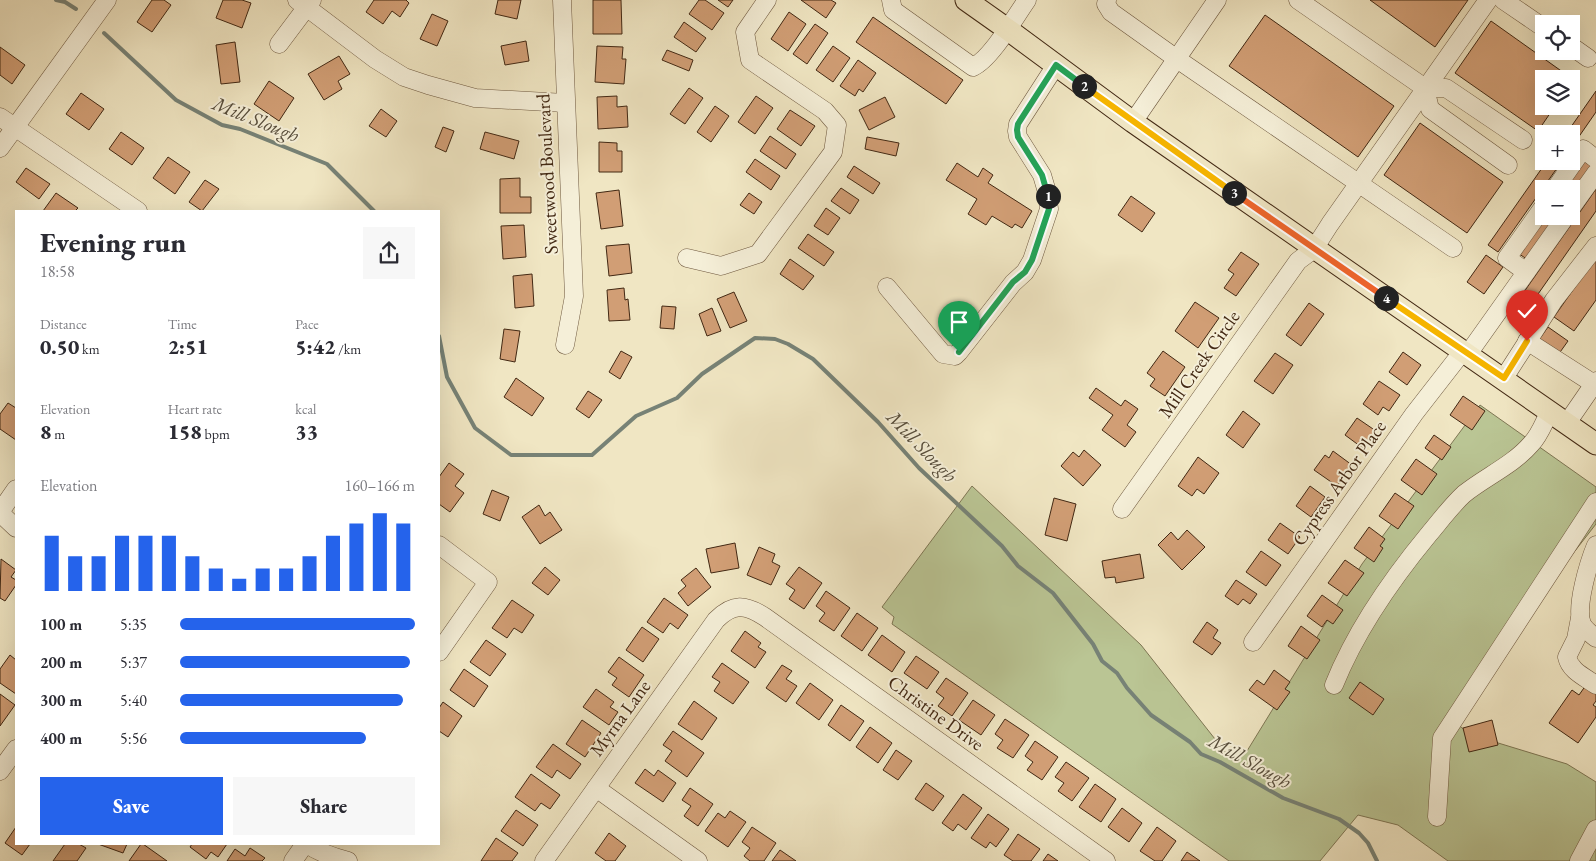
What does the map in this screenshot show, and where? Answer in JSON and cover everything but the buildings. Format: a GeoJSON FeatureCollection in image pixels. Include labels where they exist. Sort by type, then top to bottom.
{"type":"FeatureCollection","features":[{"type":"Feature","properties":{"kind":"main road"},"geometry":{"type":"LineString","coordinates":[[966,0],[1133,122],[1314,249],[1504,378],[1596,444]]}},
{"type":"Feature","properties":{"kind":"street"},"geometry":{"type":"LineString","coordinates":[[0,148],[107,0]]}},
{"type":"Feature","properties":{"kind":"street","name":"Sweetwood Boulevard"},"geometry":{"type":"LineString","coordinates":[[562,0],[574,296],[565,345]]}},
{"type":"Feature","properties":{"kind":"street"},"geometry":{"type":"LineString","coordinates":[[687,258],[721,266],[758,254],[833,152],[837,125],[825,111],[750,60],[745,32],[767,0]]}},
{"type":"Feature","properties":{"kind":"street"},"geometry":{"type":"LineString","coordinates":[[891,0],[892,10],[973,67],[978,65],[988,54],[1027,0]]}},
{"type":"Feature","properties":{"kind":"street"},"geometry":{"type":"LineString","coordinates":[[1108,0],[1106,4],[1111,12],[1454,248]]}},
{"type":"Feature","properties":{"kind":"street"},"geometry":{"type":"LineString","coordinates":[[1133,122],[1218,0]]}},
{"type":"Feature","properties":{"kind":"street"},"geometry":{"type":"LineString","coordinates":[[1298,0],[1425,88],[1446,88],[1522,140]]}},
{"type":"Feature","properties":{"kind":"street","name":"Mill Creek Circle"},"geometry":{"type":"LineString","coordinates":[[1122,509],[1298,261],[1314,249],[1358,183],[1488,0]]}},
{"type":"Feature","properties":{"kind":"street"},"geometry":{"type":"LineString","coordinates":[[1503,0],[1535,22]]}},
{"type":"Feature","properties":{"kind":"street"},"geometry":{"type":"LineString","coordinates":[[279,44],[305,2],[374,59],[404,76],[428,85],[476,98],[565,103]]}},
{"type":"Feature","properties":{"kind":"street"},"geometry":{"type":"LineString","coordinates":[[1580,52],[1588,58]]}},
{"type":"Feature","properties":{"kind":"street"},"geometry":{"type":"LineString","coordinates":[[887,287],[943,354],[954,356],[1013,282],[1025,272],[1032,260],[1049,209],[1048,192],[1042,175],[1018,137],[1017,130],[1018,124],[1056,65]]}},
{"type":"Feature","properties":{"kind":"street"},"geometry":{"type":"LineString","coordinates":[[1425,88],[1430,110],[1508,165]]}},
{"type":"Feature","properties":{"kind":"street"},"geometry":{"type":"LineString","coordinates":[[0,116],[137,210]]}},
{"type":"Feature","properties":{"kind":"street"},"geometry":{"type":"LineString","coordinates":[[1561,180],[1583,149],[1596,159]]}},
{"type":"Feature","properties":{"kind":"street"},"geometry":{"type":"LineString","coordinates":[[1580,195],[1596,173]]}},
{"type":"Feature","properties":{"kind":"street"},"geometry":{"type":"LineString","coordinates":[[1526,272],[1507,258],[1535,219]]}},
{"type":"Feature","properties":{"kind":"street","name":"Cypress Arbor Place"},"geometry":{"type":"LineString","coordinates":[[1252,642],[1414,414],[1466,353],[1560,225]]}},
{"type":"Feature","properties":{"kind":"street"},"geometry":{"type":"LineString","coordinates":[[1504,378],[1554,300],[1596,246]]}},
{"type":"Feature","properties":{"kind":"street"},"geometry":{"type":"LineString","coordinates":[[1527,341],[1595,382],[1567,423]]}},
{"type":"Feature","properties":{"kind":"street"},"geometry":{"type":"LineString","coordinates":[[1334,685],[1343,663],[1360,632],[1408,560],[1444,515],[1464,495],[1519,456],[1532,444],[1550,411]]}},
{"type":"Feature","properties":{"kind":"street"},"geometry":{"type":"LineString","coordinates":[[15,490],[0,512],[15,527]]}},
{"type":"Feature","properties":{"kind":"street"},"geometry":{"type":"LineString","coordinates":[[1437,817],[1442,738],[1596,502]]}},
{"type":"Feature","properties":{"kind":"street"},"geometry":{"type":"LineString","coordinates":[[1596,545],[1590,590],[1580,605],[1580,618],[1576,639],[1567,657],[1574,670],[1596,685]]}},
{"type":"Feature","properties":{"kind":"street"},"geometry":{"type":"LineString","coordinates":[[440,546],[488,582],[440,651]]}},
{"type":"Feature","properties":{"kind":"street","name":"Myrna Lane"},"geometry":{"type":"LineString","coordinates":[[544,861],[716,620],[726,611],[738,607]]}},
{"type":"Feature","properties":{"kind":"street","name":"Christine Drive"},"geometry":{"type":"LineString","coordinates":[[738,607],[753,609],[765,616],[1106,861]]}},
{"type":"Feature","properties":{"kind":"street"},"geometry":{"type":"LineString","coordinates":[[1580,618],[1584,627],[1596,638]]}},
{"type":"Feature","properties":{"kind":"street"},"geometry":{"type":"LineString","coordinates":[[0,771],[15,750]]}},
{"type":"Feature","properties":{"kind":"street"},"geometry":{"type":"LineString","coordinates":[[596,788],[698,861]]}},
{"type":"Feature","properties":{"kind":"street"},"geometry":{"type":"LineString","coordinates":[[1579,861],[1596,830]]}},
{"type":"Feature","properties":{"kind":"street"},"geometry":{"type":"LineString","coordinates":[[293,861],[305,845]]}},
{"type":"Feature","properties":{"kind":"street"},"geometry":{"type":"LineString","coordinates":[[308,845],[318,852],[348,861]]}},
{"type":"Feature","properties":{"kind":"green space"},"geometry":{"type":"Polygon","coordinates":[[[1480,405],[1596,487],[1596,524],[1446,716],[1472,735],[1567,764],[1596,782],[1596,861],[1448,861],[1398,825],[1358,815],[1320,861],[1229,861],[892,624],[894,617],[882,607],[972,486],[1141,645],[1226,753],[1247,751],[1362,564],[1480,405]]]}},
{"type":"Feature","properties":{"kind":"waterway","name":"Mill Slough"},"geometry":{"type":"LineString","coordinates":[[56,0],[65,2],[76,9]]}},
{"type":"Feature","properties":{"kind":"waterway","name":"Mill Slough"},"geometry":{"type":"LineString","coordinates":[[104,33],[176,100],[222,125],[240,129],[327,164],[373,210]]}},
{"type":"Feature","properties":{"kind":"waterway","name":"Mill Slough"},"geometry":{"type":"LineString","coordinates":[[440,341],[447,377],[475,428],[511,455],[592,455],[636,416],[677,398],[702,374],[755,338],[775,339],[788,344],[813,359],[878,422],[919,468],[1002,546],[1018,566],[1053,593],[1093,644],[1102,661],[1117,673],[1127,688],[1151,715],[1190,742],[1201,754],[1220,762],[1283,798],[1339,819],[1359,833],[1368,843],[1377,861]]}},
{"type":"Feature","properties":{"kind":"route"},"geometry":{"type":"LineString","coordinates":[[959,352],[1013,282],[1025,272],[1032,260],[1049,209],[1048,192],[1042,175],[1035,161],[1023,146],[1018,137],[1017,130],[1018,124],[1056,65],[1133,122],[1314,249],[1504,378],[1527,341]]}}]}
